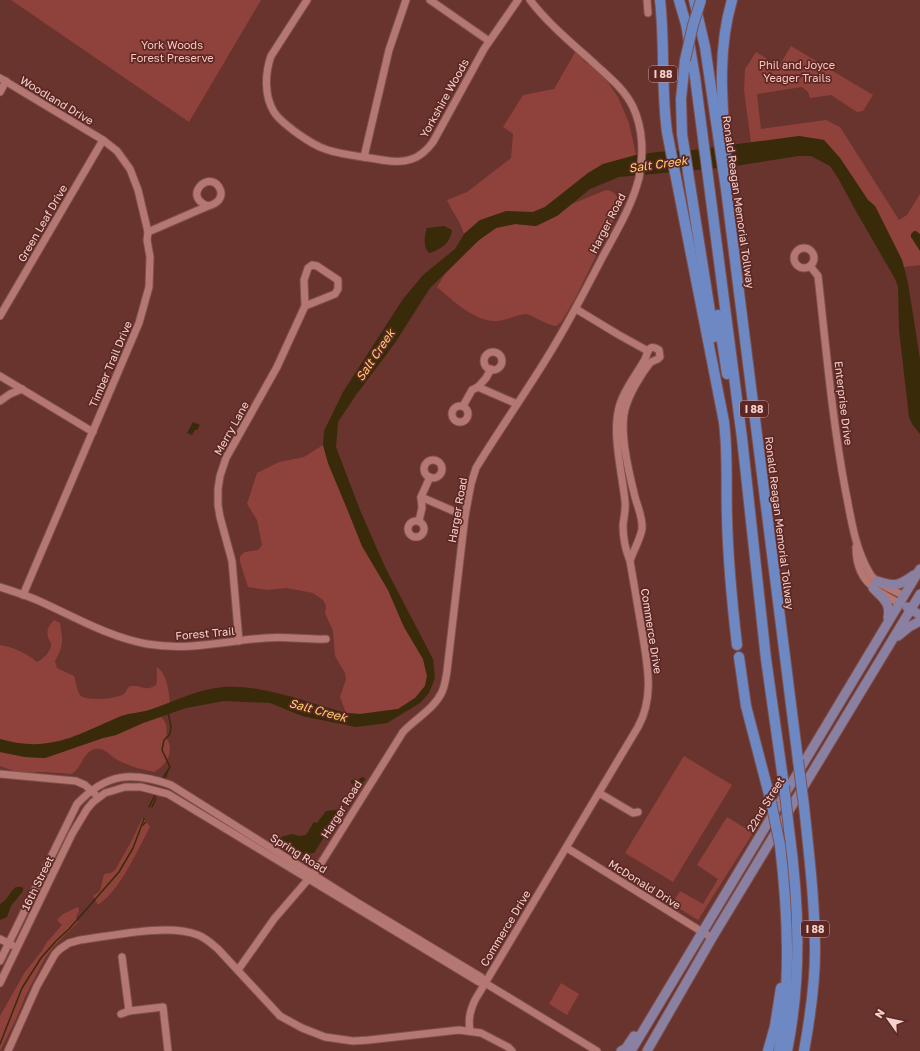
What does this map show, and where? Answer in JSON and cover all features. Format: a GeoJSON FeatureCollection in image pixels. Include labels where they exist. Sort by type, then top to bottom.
{"type":"FeatureCollection","features":[{"type":"Feature","properties":{"kind":"highway","name":"I 88"},"geometry":{"type":"LineString","coordinates":[[660,0],[663,99],[670,148],[724,422],[727,446],[727,516],[730,584],[737,645]]}},
{"type":"Feature","properties":{"kind":"highway","name":"I 88"},"geometry":{"type":"LineString","coordinates":[[679,0],[686,24],[693,59],[742,438],[766,659],[784,786],[796,887],[798,952],[794,1010],[787,1051]]}},
{"type":"Feature","properties":{"kind":"highway","name":"Ronald Reagan Memorial Tollway"},"geometry":{"type":"LineString","coordinates":[[694,0],[705,47],[721,135],[724,178],[804,806],[812,881],[815,953],[811,1008],[804,1051]]}},
{"type":"Feature","properties":{"kind":"highway"},"geometry":{"type":"LineString","coordinates":[[701,0],[693,25],[685,60],[681,94],[681,118],[688,177],[711,315],[724,422]]}},
{"type":"Feature","properties":{"kind":"highway"},"geometry":{"type":"LineString","coordinates":[[726,189],[728,168],[721,135],[722,57],[732,0]]}},
{"type":"Feature","properties":{"kind":"highway"},"geometry":{"type":"LineString","coordinates":[[688,177],[709,257],[734,420],[742,438]]}},
{"type":"Feature","properties":{"kind":"highway","name":"I 88"},"geometry":{"type":"LineString","coordinates":[[739,657],[746,706],[771,802],[780,845],[787,928],[788,975],[786,1005],[779,1051]]}},
{"type":"Feature","properties":{"kind":"highway"},"geometry":{"type":"LineString","coordinates":[[768,1051],[778,1007],[783,968],[785,948],[785,901]]}},
{"type":"Feature","properties":{"kind":"main road"},"geometry":{"type":"LineString","coordinates":[[875,584],[902,584],[919,570]]}},
{"type":"Feature","properties":{"kind":"main road","name":"22nd Street"},"geometry":{"type":"LineString","coordinates":[[631,1051],[919,570]]}},
{"type":"Feature","properties":{"kind":"main road"},"geometry":{"type":"LineString","coordinates":[[875,584],[890,610],[887,624]]}},
{"type":"Feature","properties":{"kind":"main road"},"geometry":{"type":"LineString","coordinates":[[901,599],[917,603]]}},
{"type":"Feature","properties":{"kind":"main road"},"geometry":{"type":"LineString","coordinates":[[917,603],[920,615]]}},
{"type":"Feature","properties":{"kind":"main road"},"geometry":{"type":"LineString","coordinates":[[647,1051],[712,938],[892,641],[917,603]]}},
{"type":"Feature","properties":{"kind":"main road"},"geometry":{"type":"LineString","coordinates":[[892,641],[909,627],[920,622]]}},
{"type":"Feature","properties":{"kind":"main road"},"geometry":{"type":"LineString","coordinates":[[621,1051],[630,1042],[648,1015],[655,1011]]}},
{"type":"Feature","properties":{"kind":"street","name":"Yorkshire Woods"},"geometry":{"type":"LineString","coordinates":[[308,0],[271,56],[268,64],[266,76],[269,101],[274,112],[311,144],[338,153],[398,162],[413,159],[424,152],[433,142],[489,41],[518,0]]}},
{"type":"Feature","properties":{"kind":"street"},"geometry":{"type":"LineString","coordinates":[[364,157],[389,50],[406,0]]}},
{"type":"Feature","properties":{"kind":"street"},"geometry":{"type":"LineString","coordinates":[[430,0],[489,41]]}},
{"type":"Feature","properties":{"kind":"street","name":"Harger Road"},"geometry":{"type":"LineString","coordinates":[[238,970],[274,920],[311,877],[395,743],[411,723],[434,704],[442,692],[447,671],[465,516],[471,484],[476,468],[576,309],[634,196],[641,166],[642,147],[638,119],[627,96],[611,78],[546,19],[530,0]]}},
{"type":"Feature","properties":{"kind":"street"},"geometry":{"type":"LineString","coordinates":[[647,0],[648,13]]}},
{"type":"Feature","properties":{"kind":"street"},"geometry":{"type":"LineString","coordinates":[[0,92],[3,80]]}},
{"type":"Feature","properties":{"kind":"street","name":"Woodland Drive"},"geometry":{"type":"LineString","coordinates":[[3,80],[103,140]]}},
{"type":"Feature","properties":{"kind":"street","name":"Timber Trail Drive"},"geometry":{"type":"LineString","coordinates":[[23,595],[134,337],[149,287],[150,257],[147,240],[148,232],[133,174],[121,156],[103,140]]}},
{"type":"Feature","properties":{"kind":"street","name":"Green Leaf Drive"},"geometry":{"type":"LineString","coordinates":[[0,316],[103,140]]}},
{"type":"Feature","properties":{"kind":"street"},"geometry":{"type":"LineString","coordinates":[[148,232],[208,206]]}},
{"type":"Feature","properties":{"kind":"street","name":"Merry Lane"},"geometry":{"type":"LineString","coordinates":[[239,641],[232,561],[218,505],[220,476],[226,458],[277,367],[305,306],[305,273],[312,264],[338,280],[338,289],[335,294],[305,306]]}},
{"type":"Feature","properties":{"kind":"street","name":"Enterprise Drive"},"geometry":{"type":"LineString","coordinates":[[810,266],[818,276],[835,431],[856,545],[875,584],[901,599]]}},
{"type":"Feature","properties":{"kind":"street"},"geometry":{"type":"LineString","coordinates":[[576,309],[612,332],[648,351],[651,348],[658,349],[660,353],[660,357],[651,362],[640,379],[626,406],[623,420],[626,455],[642,524],[640,536],[630,561]]}},
{"type":"Feature","properties":{"kind":"street","name":"Commerce Drive"},"geometry":{"type":"LineString","coordinates":[[470,1031],[468,1021],[470,1011],[485,983],[590,810],[645,712],[649,695],[648,668],[630,561],[624,544],[623,535],[626,504],[619,459],[617,428],[618,414],[623,397],[646,359],[648,351]]}},
{"type":"Feature","properties":{"kind":"street"},"geometry":{"type":"LineString","coordinates":[[464,406],[472,390],[478,387],[491,369]]}},
{"type":"Feature","properties":{"kind":"street"},"geometry":{"type":"LineString","coordinates":[[0,376],[93,432]]}},
{"type":"Feature","properties":{"kind":"street"},"geometry":{"type":"LineString","coordinates":[[478,387],[517,404]]}},
{"type":"Feature","properties":{"kind":"street"},"geometry":{"type":"LineString","coordinates":[[0,401],[10,394],[22,389]]}},
{"type":"Feature","properties":{"kind":"street"},"geometry":{"type":"LineString","coordinates":[[419,521],[422,508],[421,497],[430,477]]}},
{"type":"Feature","properties":{"kind":"street"},"geometry":{"type":"LineString","coordinates":[[421,497],[465,516]]}},
{"type":"Feature","properties":{"kind":"street","name":"Forest Trail"},"geometry":{"type":"LineString","coordinates":[[0,587],[35,599],[106,632],[146,644],[185,647],[268,638],[326,639]]}},
{"type":"Feature","properties":{"kind":"street"},"geometry":{"type":"LineString","coordinates":[[0,774],[72,780],[85,785],[99,798]]}},
{"type":"Feature","properties":{"kind":"street","name":"Spring Road"},"geometry":{"type":"LineString","coordinates":[[92,790],[106,782],[123,777],[144,777],[171,785],[311,877],[479,982],[485,983],[597,1051]]}},
{"type":"Feature","properties":{"kind":"street","name":"Spring Road"},"geometry":{"type":"LineString","coordinates":[[99,798],[105,793],[125,787],[142,786],[168,794],[311,877]]}},
{"type":"Feature","properties":{"kind":"street","name":"16th Street"},"geometry":{"type":"LineString","coordinates":[[0,961],[72,812],[77,804],[92,790]]}},
{"type":"Feature","properties":{"kind":"street"},"geometry":{"type":"LineString","coordinates":[[599,793],[633,813],[638,812]]}},
{"type":"Feature","properties":{"kind":"street","name":"16th Street"},"geometry":{"type":"LineString","coordinates":[[0,983],[82,816],[99,798]]}},
{"type":"Feature","properties":{"kind":"street","name":"McDonald Drive"},"geometry":{"type":"LineString","coordinates":[[567,848],[712,938]]}},
{"type":"Feature","properties":{"kind":"street"},"geometry":{"type":"LineString","coordinates":[[8,1051],[27,1007],[60,948],[69,943],[154,930],[176,930],[198,935],[207,940],[218,949],[280,1016],[302,1028],[328,1038],[353,1041],[390,1039],[459,1030],[481,1033],[508,1047],[512,1051]]}},
{"type":"Feature","properties":{"kind":"street"},"geometry":{"type":"LineString","coordinates":[[0,939],[8,945]]}},
{"type":"Feature","properties":{"kind":"street"},"geometry":{"type":"LineString","coordinates":[[0,942],[17,949]]}},
{"type":"Feature","properties":{"kind":"street"},"geometry":{"type":"LineString","coordinates":[[122,956],[129,1010]]}},
{"type":"Feature","properties":{"kind":"street"},"geometry":{"type":"LineString","coordinates":[[120,1014],[129,1010],[162,1007],[168,1051]]}},
{"type":"Feature","properties":{"kind":"green space","name":"York Woods Forest Preserve"},"geometry":{"type":"Polygon","coordinates":[[[11,0],[261,0],[189,122],[11,0]]]}},
{"type":"Feature","properties":{"kind":"green space","name":"Phil and Joyce Yeager Trails"},"geometry":{"type":"Polygon","coordinates":[[[791,46],[873,95],[863,111],[857,112],[831,95],[810,98],[808,92],[802,87],[757,94],[761,129],[826,120],[840,127],[899,220],[907,215],[920,194],[920,265],[904,267],[875,206],[868,200],[840,158],[824,140],[799,136],[751,143],[744,90],[745,69],[756,52],[779,66],[791,46]]]}},
{"type":"Feature","properties":{"kind":"green space"},"geometry":{"type":"Polygon","coordinates":[[[577,49],[584,61],[602,74],[618,97],[629,123],[636,155],[603,164],[588,173],[545,207],[533,212],[480,220],[464,234],[447,200],[467,192],[511,158],[513,134],[503,127],[523,95],[554,89],[577,49]]]}},
{"type":"Feature","properties":{"kind":"green space"},"geometry":{"type":"Polygon","coordinates":[[[606,190],[611,191],[616,196],[618,202],[616,215],[575,299],[561,322],[556,326],[525,314],[505,320],[490,321],[473,315],[465,310],[437,287],[445,274],[479,240],[496,228],[515,224],[536,226],[558,215],[572,204],[606,190]]]}},
{"type":"Feature","properties":{"kind":"green space"},"geometry":{"type":"Polygon","coordinates":[[[323,445],[328,463],[362,546],[388,590],[404,627],[423,659],[427,676],[425,686],[415,698],[398,709],[360,714],[346,713],[340,697],[346,679],[345,673],[335,656],[333,631],[325,613],[326,606],[323,600],[313,593],[286,588],[267,590],[248,587],[240,562],[240,556],[245,552],[258,550],[262,545],[257,520],[247,504],[257,473],[279,462],[304,457],[323,445]]]}},
{"type":"Feature","properties":{"kind":"green space"},"geometry":{"type":"Polygon","coordinates":[[[54,620],[60,623],[62,639],[60,651],[55,661],[57,668],[74,676],[81,696],[84,698],[96,699],[109,698],[121,696],[130,686],[146,688],[152,687],[157,683],[157,667],[165,678],[170,704],[147,711],[121,716],[69,739],[38,745],[15,744],[0,739],[0,645],[20,651],[37,662],[49,652],[51,643],[47,632],[49,626],[54,620]]]}},
{"type":"Feature","properties":{"kind":"green space"},"geometry":{"type":"Polygon","coordinates":[[[161,717],[166,724],[170,752],[164,764],[154,772],[125,764],[100,749],[93,749],[89,752],[72,774],[44,772],[20,773],[0,766],[0,752],[25,757],[45,758],[116,735],[161,717]]]}},
{"type":"Feature","properties":{"kind":"green space"},"geometry":{"type":"Polygon","coordinates":[[[684,756],[732,785],[673,882],[625,853],[684,756]]]}},
{"type":"Feature","properties":{"kind":"green space"},"geometry":{"type":"Polygon","coordinates":[[[727,817],[753,833],[698,920],[672,904],[680,891],[703,904],[718,879],[697,865],[727,817]]]}},
{"type":"Feature","properties":{"kind":"green space"},"geometry":{"type":"Polygon","coordinates":[[[142,819],[146,821],[150,827],[121,880],[98,905],[93,896],[100,891],[104,874],[111,873],[115,870],[142,819]]]}},
{"type":"Feature","properties":{"kind":"green space"},"geometry":{"type":"Polygon","coordinates":[[[78,907],[79,911],[76,917],[78,922],[53,947],[44,960],[0,1051],[0,1016],[25,972],[47,942],[62,925],[57,920],[63,914],[78,907]]]}},
{"type":"Feature","properties":{"kind":"green space"},"geometry":{"type":"Polygon","coordinates":[[[561,983],[579,994],[567,1015],[549,1004],[561,983]]]}},
{"type":"Feature","properties":{"kind":"water","name":"Salt Creek"},"geometry":{"type":"Polygon","coordinates":[[[799,136],[824,140],[840,158],[868,200],[875,206],[902,260],[908,283],[920,359],[920,434],[912,424],[909,417],[899,330],[898,286],[830,166],[811,156],[798,156],[729,167],[619,177],[590,189],[557,216],[536,226],[515,224],[496,228],[479,240],[430,288],[395,343],[356,395],[338,422],[336,447],[360,510],[385,567],[433,659],[435,678],[429,693],[420,703],[387,723],[356,727],[302,716],[270,703],[224,701],[186,708],[143,723],[116,735],[45,758],[25,757],[0,752],[0,739],[17,743],[33,744],[61,740],[75,736],[122,716],[149,710],[195,693],[214,688],[254,688],[285,695],[346,713],[360,714],[398,709],[415,698],[425,686],[427,676],[423,659],[404,627],[388,590],[362,546],[328,463],[323,445],[324,431],[343,392],[403,299],[423,275],[455,249],[464,234],[480,220],[506,211],[533,212],[545,207],[588,173],[603,164],[636,155],[657,152],[693,150],[799,136]]]}},
{"type":"Feature","properties":{"kind":"water"},"geometry":{"type":"Polygon","coordinates":[[[444,226],[452,230],[450,238],[441,248],[429,253],[426,248],[425,241],[427,228],[444,226]]]}},
{"type":"Feature","properties":{"kind":"water"},"geometry":{"type":"Polygon","coordinates":[[[914,231],[920,234],[920,251],[911,237],[911,234],[914,231]]]}},
{"type":"Feature","properties":{"kind":"water"},"geometry":{"type":"Polygon","coordinates":[[[193,422],[200,425],[192,435],[187,433],[193,422]]]}},
{"type":"Feature","properties":{"kind":"water"},"geometry":{"type":"Polygon","coordinates":[[[362,777],[365,778],[365,780],[357,789],[355,789],[354,785],[351,783],[351,780],[358,780],[362,777]]]}},
{"type":"Feature","properties":{"kind":"water"},"geometry":{"type":"Polygon","coordinates":[[[344,806],[314,853],[301,855],[282,842],[281,837],[292,834],[299,836],[306,835],[314,822],[317,823],[326,811],[336,810],[344,806]]]}},
{"type":"Feature","properties":{"kind":"water"},"geometry":{"type":"Polygon","coordinates":[[[16,887],[22,887],[23,891],[11,906],[7,917],[0,920],[0,904],[16,887]]]}},
{"type":"Feature","properties":{"kind":"waterway"},"geometry":{"type":"LineString","coordinates":[[162,779],[170,767],[162,750],[164,740],[170,734],[171,726],[168,713]]}},
{"type":"Feature","properties":{"kind":"waterway"},"geometry":{"type":"LineString","coordinates":[[165,779],[168,770]]}},
{"type":"Feature","properties":{"kind":"waterway"},"geometry":{"type":"LineString","coordinates":[[149,807],[155,795]]}},
{"type":"Feature","properties":{"kind":"waterway"},"geometry":{"type":"LineString","coordinates":[[152,807],[156,798]]}},
{"type":"Feature","properties":{"kind":"waterway"},"geometry":{"type":"LineString","coordinates":[[0,1044],[22,988],[41,958],[69,929],[119,872],[133,848],[144,819]]}},
{"type":"Feature","properties":{"kind":"waterway"},"geometry":{"type":"LineString","coordinates":[[143,825],[146,822]]}}]}
